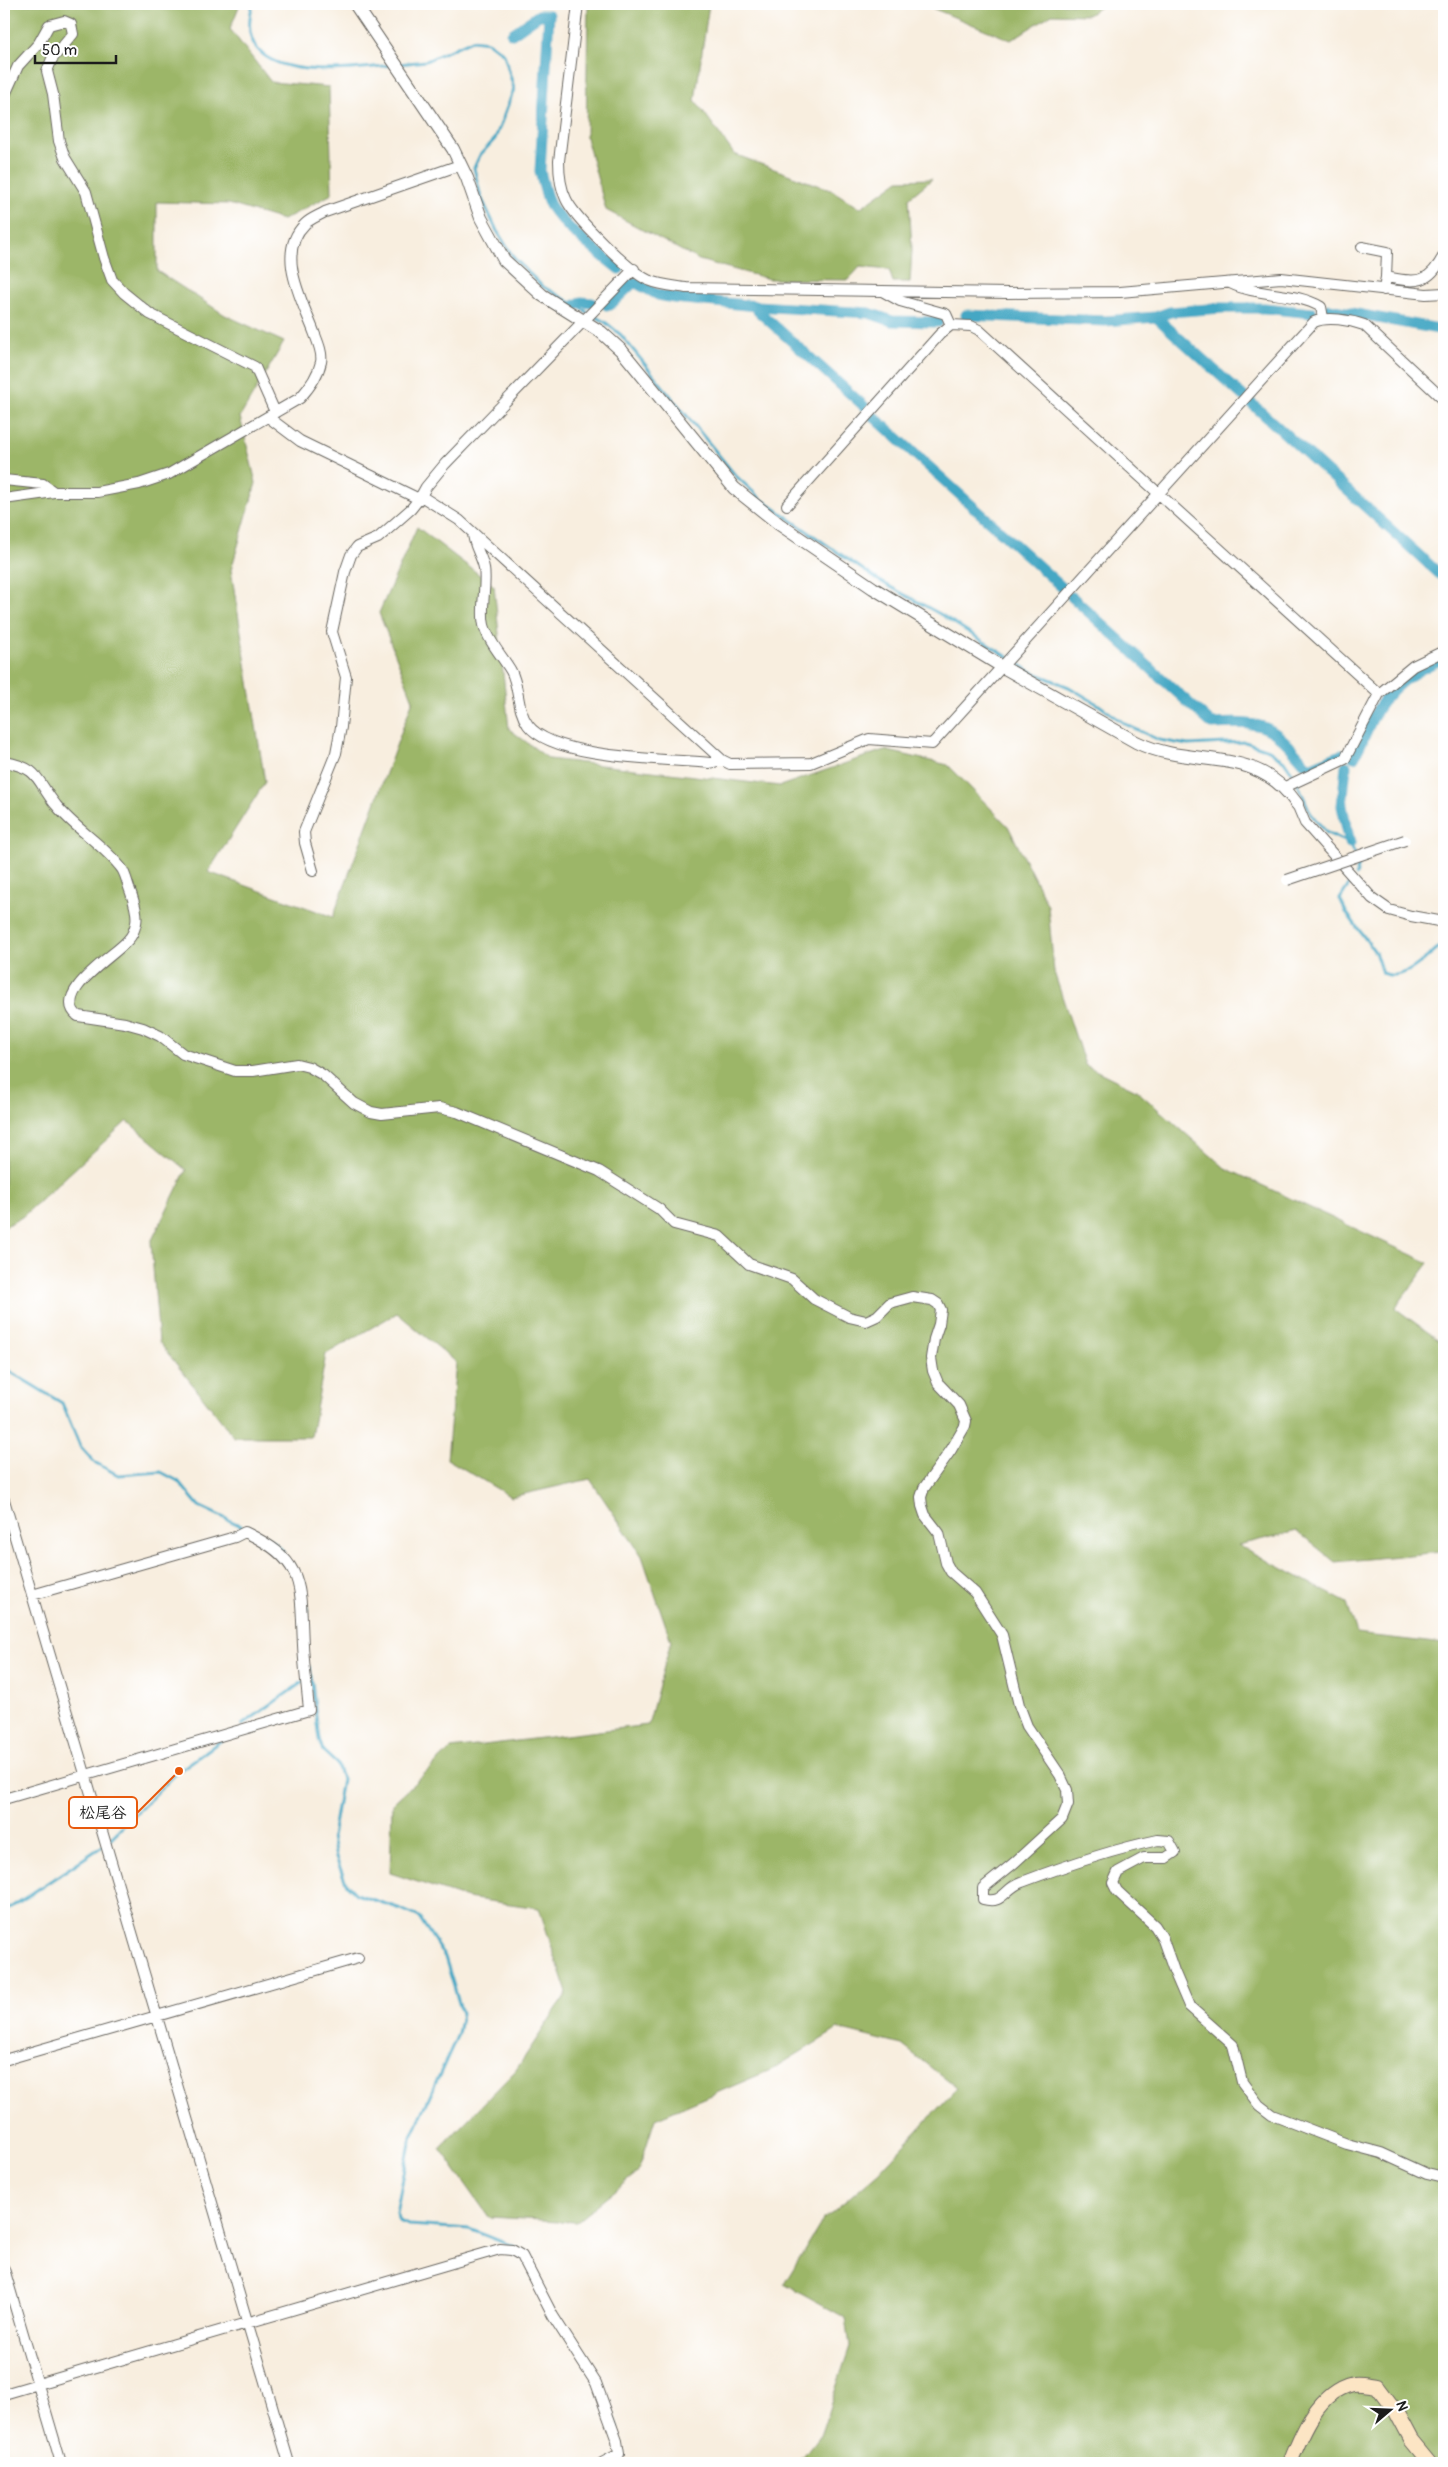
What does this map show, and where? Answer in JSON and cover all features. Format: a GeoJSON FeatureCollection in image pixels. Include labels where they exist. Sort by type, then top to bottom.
{"type":"FeatureCollection","features":[{"type":"Feature","properties":{"kind":"main road"},"geometry":{"type":"LineString","coordinates":[[1290,2463],[1301,2435],[1322,2403],[1336,2390],[1355,2384],[1376,2386],[1395,2410],[1416,2446],[1430,2463]]}},
{"type":"Feature","properties":{"kind":"street"},"geometry":{"type":"LineString","coordinates":[[355,4],[453,150],[484,225],[504,260],[542,295],[601,332],[622,351],[712,464],[734,488],[760,510],[873,588],[1001,666],[1155,751],[1231,762],[1252,767],[1285,787],[1297,804],[1305,823],[1372,898],[1389,910],[1444,922]]}},
{"type":"Feature","properties":{"kind":"street"},"geometry":{"type":"LineString","coordinates":[[578,4],[559,161],[561,184],[566,200],[575,214],[647,279],[686,288],[1120,292],[1280,278],[1426,294],[1444,293]]}},
{"type":"Feature","properties":{"kind":"street"},"geometry":{"type":"LineString","coordinates":[[4,97],[18,66],[38,43],[49,25],[64,21],[70,24],[74,34],[52,59],[47,72],[53,94],[59,141],[65,158],[86,192],[112,280],[124,293],[150,314],[255,367],[272,414],[300,441],[420,498],[459,520],[722,760],[730,764],[811,763],[869,739],[932,744],[1314,322],[1323,318],[1355,321],[1364,325],[1444,400]]}},
{"type":"Feature","properties":{"kind":"street"},"geometry":{"type":"LineString","coordinates":[[4,499],[54,492],[97,492],[139,484],[169,474],[300,398],[312,385],[322,361],[318,342],[292,273],[291,250],[296,235],[306,223],[325,212],[460,165]]}},
{"type":"Feature","properties":{"kind":"street"},"geometry":{"type":"LineString","coordinates":[[1362,247],[1387,252],[1384,290]]}},
{"type":"Feature","properties":{"kind":"street"},"geometry":{"type":"LineString","coordinates":[[1386,278],[1414,282],[1422,280],[1434,272],[1444,255]]}},
{"type":"Feature","properties":{"kind":"street"},"geometry":{"type":"LineString","coordinates":[[313,870],[305,843],[304,832],[336,753],[345,703],[345,669],[332,632],[350,555],[357,547],[378,538],[392,523],[411,509],[445,464],[634,269]]}},
{"type":"Feature","properties":{"kind":"street"},"geometry":{"type":"LineString","coordinates":[[1229,282],[1242,289],[1271,292],[1314,302],[1321,307],[1323,318]]}},
{"type":"Feature","properties":{"kind":"street"},"geometry":{"type":"LineString","coordinates":[[881,291],[900,301],[946,314],[951,325]]}},
{"type":"Feature","properties":{"kind":"street"},"geometry":{"type":"LineString","coordinates":[[787,505],[940,334],[951,325],[972,326],[980,330],[1379,694]]}},
{"type":"Feature","properties":{"kind":"street"},"geometry":{"type":"LineString","coordinates":[[4,480],[43,484],[54,492]]}},
{"type":"Feature","properties":{"kind":"street"},"geometry":{"type":"LineString","coordinates":[[473,533],[473,539],[484,570],[483,624],[515,678],[521,712],[528,725],[536,734],[548,740],[589,752],[710,763],[722,760]]}},
{"type":"Feature","properties":{"kind":"street"},"geometry":{"type":"LineString","coordinates":[[1285,787],[1345,759],[1379,694],[1412,666],[1444,651]]}},
{"type":"Feature","properties":{"kind":"street"},"geometry":{"type":"LineString","coordinates":[[4,762],[18,764],[31,770],[40,780],[56,805],[122,870],[134,903],[136,922],[130,939],[91,971],[75,992],[71,1002],[73,1012],[78,1016],[125,1023],[143,1028],[160,1036],[183,1054],[235,1071],[253,1071],[297,1064],[309,1067],[324,1075],[354,1103],[371,1112],[382,1114],[439,1108],[457,1112],[599,1171],[659,1209],[674,1224],[719,1236],[749,1264],[792,1280],[814,1299],[849,1317],[866,1320],[877,1316],[890,1303],[912,1297],[932,1300],[938,1304],[941,1310],[939,1324],[930,1358],[933,1371],[938,1383],[959,1405],[966,1421],[960,1434],[924,1488],[921,1497],[922,1506],[939,1533],[946,1563],[951,1572],[975,1593],[1002,1635],[1019,1705],[1027,1726],[1060,1775],[1067,1790],[1068,1804],[1062,1819],[1014,1863],[983,1888],[983,1899],[992,1902],[1001,1899],[1016,1884],[1086,1858],[1158,1840],[1169,1841],[1175,1852],[1166,1858],[1144,1858],[1118,1872],[1113,1883],[1117,1892],[1155,1926],[1162,1937],[1189,2006],[1233,2045],[1242,2082],[1258,2105],[1272,2115],[1347,2144],[1381,2153],[1427,2174],[1444,2178]]}},
{"type":"Feature","properties":{"kind":"street"},"geometry":{"type":"LineString","coordinates":[[1287,880],[1405,840]]}},
{"type":"Feature","properties":{"kind":"street"},"geometry":{"type":"LineString","coordinates":[[4,1500],[289,2463]]}},
{"type":"Feature","properties":{"kind":"street"},"geometry":{"type":"LineString","coordinates":[[4,1799],[309,1710],[303,1643],[303,1604],[296,1576],[281,1554],[266,1542],[245,1532],[32,1595]]}},
{"type":"Feature","properties":{"kind":"street"},"geometry":{"type":"LineString","coordinates":[[4,2060],[358,1958]]}},
{"type":"Feature","properties":{"kind":"street"},"geometry":{"type":"LineString","coordinates":[[4,2394],[500,2248],[512,2250],[522,2256],[553,2316],[596,2383],[617,2441],[619,2454],[602,2463]]}},
{"type":"Feature","properties":{"kind":"street"},"geometry":{"type":"LineString","coordinates":[[4,2269],[61,2463]]}},
{"type":"Feature","properties":{"kind":"green space"},"geometry":{"type":"Polygon","coordinates":[[[4,4],[240,4],[230,29],[271,82],[329,87],[332,194],[283,220],[229,204],[157,202],[157,271],[225,315],[284,342],[240,417],[256,483],[231,570],[265,782],[208,872],[333,917],[413,700],[379,613],[417,527],[494,586],[509,729],[549,759],[780,786],[884,750],[948,765],[1008,826],[1048,906],[1054,972],[1085,1065],[1136,1090],[1225,1168],[1429,1263],[1395,1308],[1444,1344],[1444,1550],[1441,1552],[1335,1562],[1297,1531],[1238,1545],[1347,1603],[1357,1634],[1444,1644],[1444,2463],[798,2463],[821,2433],[850,2346],[846,2318],[784,2284],[823,2220],[879,2172],[957,2088],[902,2045],[838,2029],[773,2069],[655,2119],[638,2172],[576,2222],[489,2217],[440,2148],[516,2070],[567,1993],[539,1908],[467,1898],[390,1873],[392,1804],[451,1749],[648,1725],[671,1641],[642,1556],[590,1479],[511,1497],[447,1459],[456,1362],[397,1313],[326,1354],[311,1437],[234,1437],[159,1342],[151,1242],[186,1170],[127,1121],[22,1217],[4,1227],[4,4]]]}},
{"type":"Feature","properties":{"kind":"green space"},"geometry":{"type":"Polygon","coordinates":[[[588,4],[709,4],[695,100],[734,154],[833,191],[860,208],[899,180],[932,179],[909,198],[912,250],[910,282],[893,282],[889,270],[860,267],[848,280],[769,279],[699,260],[606,210],[586,137],[588,4]]]}},
{"type":"Feature","properties":{"kind":"green space"},"geometry":{"type":"Polygon","coordinates":[[[922,4],[1105,4],[1088,15],[1052,14],[1011,40],[922,4]]]}},
{"type":"Feature","properties":{"kind":"waterway"},"geometry":{"type":"LineString","coordinates":[[253,4],[250,31],[258,49],[274,61],[296,68],[321,70],[392,65]]}},
{"type":"Feature","properties":{"kind":"waterway"},"geometry":{"type":"LineString","coordinates":[[512,34],[539,15],[549,15],[540,171],[545,193],[550,205],[564,223],[619,269]]}},
{"type":"Feature","properties":{"kind":"waterway"},"geometry":{"type":"LineString","coordinates":[[399,64],[426,61],[472,40],[488,42],[504,54],[514,89],[495,139],[480,155],[474,168],[481,197],[497,231],[514,258],[542,286],[605,322],[621,335],[735,475],[761,499],[878,580],[940,614],[1030,671],[1069,687],[1099,705],[1125,724],[1159,740],[1188,745],[1245,742],[1269,750],[1284,761],[1295,777],[1311,814],[1327,833],[1350,843],[1359,864],[1356,875]]}},
{"type":"Feature","properties":{"kind":"waterway"},"geometry":{"type":"LineString","coordinates":[[607,305],[610,305],[634,282],[658,295],[674,298],[757,306],[869,313],[892,321],[938,322]]}},
{"type":"Feature","properties":{"kind":"waterway"},"geometry":{"type":"LineString","coordinates":[[574,306],[581,302],[592,303]]}},
{"type":"Feature","properties":{"kind":"waterway"},"geometry":{"type":"LineString","coordinates":[[757,306],[758,311],[864,406]]}},
{"type":"Feature","properties":{"kind":"waterway"},"geometry":{"type":"LineString","coordinates":[[966,315],[1105,321],[1156,317],[1170,312],[1222,308],[1264,308],[1312,313]]}},
{"type":"Feature","properties":{"kind":"waterway"},"geometry":{"type":"LineString","coordinates":[[1329,309],[1444,330]]}},
{"type":"Feature","properties":{"kind":"waterway"},"geometry":{"type":"LineString","coordinates":[[1156,317],[1243,396]]}},
{"type":"Feature","properties":{"kind":"waterway"},"geometry":{"type":"LineString","coordinates":[[1250,402],[1444,578]]}},
{"type":"Feature","properties":{"kind":"waterway"},"geometry":{"type":"LineString","coordinates":[[873,416],[1064,589]]}},
{"type":"Feature","properties":{"kind":"waterway"},"geometry":{"type":"LineString","coordinates":[[1072,597],[1212,724],[1246,724],[1268,729],[1286,743],[1309,768],[1341,755]]}},
{"type":"Feature","properties":{"kind":"waterway"},"geometry":{"type":"LineString","coordinates":[[1354,757],[1379,707],[1394,689],[1402,681],[1444,658]]}},
{"type":"Feature","properties":{"kind":"waterway"},"geometry":{"type":"LineString","coordinates":[[1346,766],[1342,806],[1350,843]]}},
{"type":"Feature","properties":{"kind":"waterway"},"geometry":{"type":"LineString","coordinates":[[1352,880],[1340,899],[1346,912],[1375,952],[1382,973],[1391,975],[1407,971],[1423,961],[1444,943]]}},
{"type":"Feature","properties":{"kind":"waterway"},"geometry":{"type":"LineString","coordinates":[[4,1368],[62,1403],[80,1446],[94,1462],[118,1475],[161,1472],[178,1481],[199,1506],[271,1540],[283,1551]]}},
{"type":"Feature","properties":{"kind":"waterway"},"geometry":{"type":"LineString","coordinates":[[301,1579],[307,1606],[307,1629]]}},
{"type":"Feature","properties":{"kind":"waterway"},"geometry":{"type":"LineString","coordinates":[[310,1668],[319,1739],[323,1751],[337,1764],[342,1779],[332,1837],[336,1858],[347,1885],[356,1894],[419,1917],[445,1957],[462,2013],[458,2034],[411,2138],[396,2213],[399,2221],[409,2225],[469,2229],[515,2247]]}},
{"type":"Feature","properties":{"kind":"waterway"},"geometry":{"type":"LineString","coordinates":[[242,1725],[304,1681]]}},
{"type":"Feature","properties":{"kind":"waterway"},"geometry":{"type":"LineString","coordinates":[[108,1841],[179,1771],[223,1739]]}},
{"type":"Feature","properties":{"kind":"waterway"},"geometry":{"type":"LineString","coordinates":[[4,1912],[104,1845]]}},
{"type":"Feature","properties":{"kind":"waterway"},"geometry":{"type":"LineString","coordinates":[[603,2389],[618,2428]]}},
{"type":"Feature","properties":{"kind":"waterway"},"geometry":{"type":"LineString","coordinates":[[613,2463],[621,2458]]}},
{"type":"Feature","properties":{"kind":"place","name":"松尾谷"},"geometry":{"type":"Point","coordinates":[179,1771]}}]}
